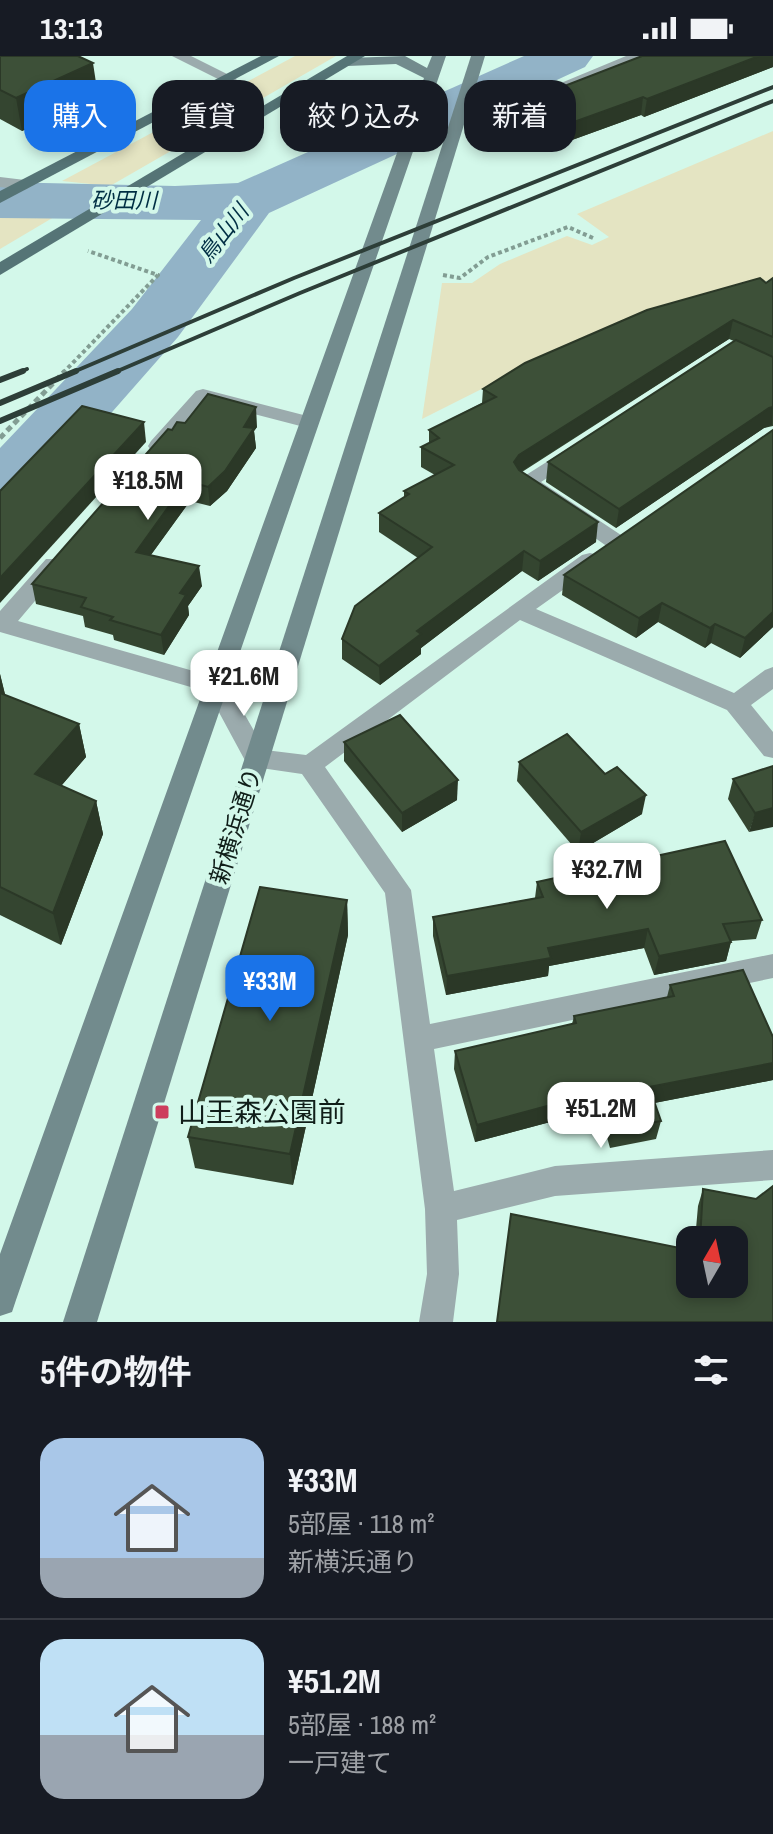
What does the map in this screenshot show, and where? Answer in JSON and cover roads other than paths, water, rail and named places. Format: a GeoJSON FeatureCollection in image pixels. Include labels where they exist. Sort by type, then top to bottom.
{"type":"FeatureCollection","features":[{"type":"Feature","properties":{"kind":"main road"},"geometry":{"type":"LineString","coordinates":[[0,198],[272,56]]}},
{"type":"Feature","properties":{"kind":"main road"},"geometry":{"type":"LineString","coordinates":[[0,270],[353,59]]}},
{"type":"Feature","properties":{"kind":"street"},"geometry":{"type":"LineString","coordinates":[[179,56],[229,79]]}},
{"type":"Feature","properties":{"kind":"street"},"geometry":{"type":"LineString","coordinates":[[0,1300],[403,150],[439,56]]}},
{"type":"Feature","properties":{"kind":"street"},"geometry":{"type":"LineString","coordinates":[[576,81],[639,56]]}},
{"type":"Feature","properties":{"kind":"street","name":"新横浜通り"},"geometry":{"type":"LineString","coordinates":[[80,1322],[478,58]]}},
{"type":"Feature","properties":{"kind":"street"},"geometry":{"type":"LineString","coordinates":[[353,59],[399,59],[431,77]]}},
{"type":"Feature","properties":{"kind":"street"},"geometry":{"type":"LineString","coordinates":[[0,182],[25,185]]}},
{"type":"Feature","properties":{"kind":"street"},"geometry":{"type":"LineString","coordinates":[[142,463],[203,395],[308,422]]}},
{"type":"Feature","properties":{"kind":"street"},"geometry":{"type":"LineString","coordinates":[[72,544],[1,624],[217,686],[257,759],[310,765],[518,610],[623,538],[526,482],[590,440]]}},
{"type":"Feature","properties":{"kind":"street"},"geometry":{"type":"LineString","coordinates":[[518,610],[736,704],[773,749]]}},
{"type":"Feature","properties":{"kind":"street"},"geometry":{"type":"LineString","coordinates":[[736,704],[773,676]]}},
{"type":"Feature","properties":{"kind":"street"},"geometry":{"type":"LineString","coordinates":[[310,765],[398,890],[441,1209],[443,1274],[436,1322]]}},
{"type":"Feature","properties":{"kind":"street"},"geometry":{"type":"LineString","coordinates":[[418,1039],[773,966]]}},
{"type":"Feature","properties":{"kind":"street"},"geometry":{"type":"LineString","coordinates":[[441,1209],[555,1181],[773,1165]]}},
{"type":"Feature","properties":{"kind":"waterway","name":"鳥山川"},"geometry":{"type":"LineString","coordinates":[[248,200],[567,56]]}},
{"type":"Feature","properties":{"kind":"waterway","name":"砂田川"},"geometry":{"type":"LineString","coordinates":[[0,200],[175,204],[248,200]]}},
{"type":"Feature","properties":{"kind":"waterway","name":"鳥山川"},"geometry":{"type":"LineString","coordinates":[[0,493],[155,323],[248,200]]}},
{"type":"Feature","properties":{"kind":"railway"},"geometry":{"type":"LineString","coordinates":[[71,373],[294,278],[773,87]]}},
{"type":"Feature","properties":{"kind":"railway"},"geometry":{"type":"LineString","coordinates":[[113,373],[300,293],[773,101]]}},
{"type":"Feature","properties":{"kind":"railway"},"geometry":{"type":"LineString","coordinates":[[19,373],[27,369]]}},
{"type":"Feature","properties":{"kind":"railway"},"geometry":{"type":"LineString","coordinates":[[19,373],[23,371]]}},
{"type":"Feature","properties":{"kind":"railway"},"geometry":{"type":"LineString","coordinates":[[0,403],[76,371]]}},
{"type":"Feature","properties":{"kind":"railway"},"geometry":{"type":"LineString","coordinates":[[0,421],[118,371]]}},
{"type":"Feature","properties":{"kind":"railway"},"geometry":{"type":"LineString","coordinates":[[0,380],[19,373]]}},
{"type":"Feature","properties":{"kind":"place","name":"山王森公園前"},"geometry":{"type":"Point","coordinates":[162,1112]}}]}
